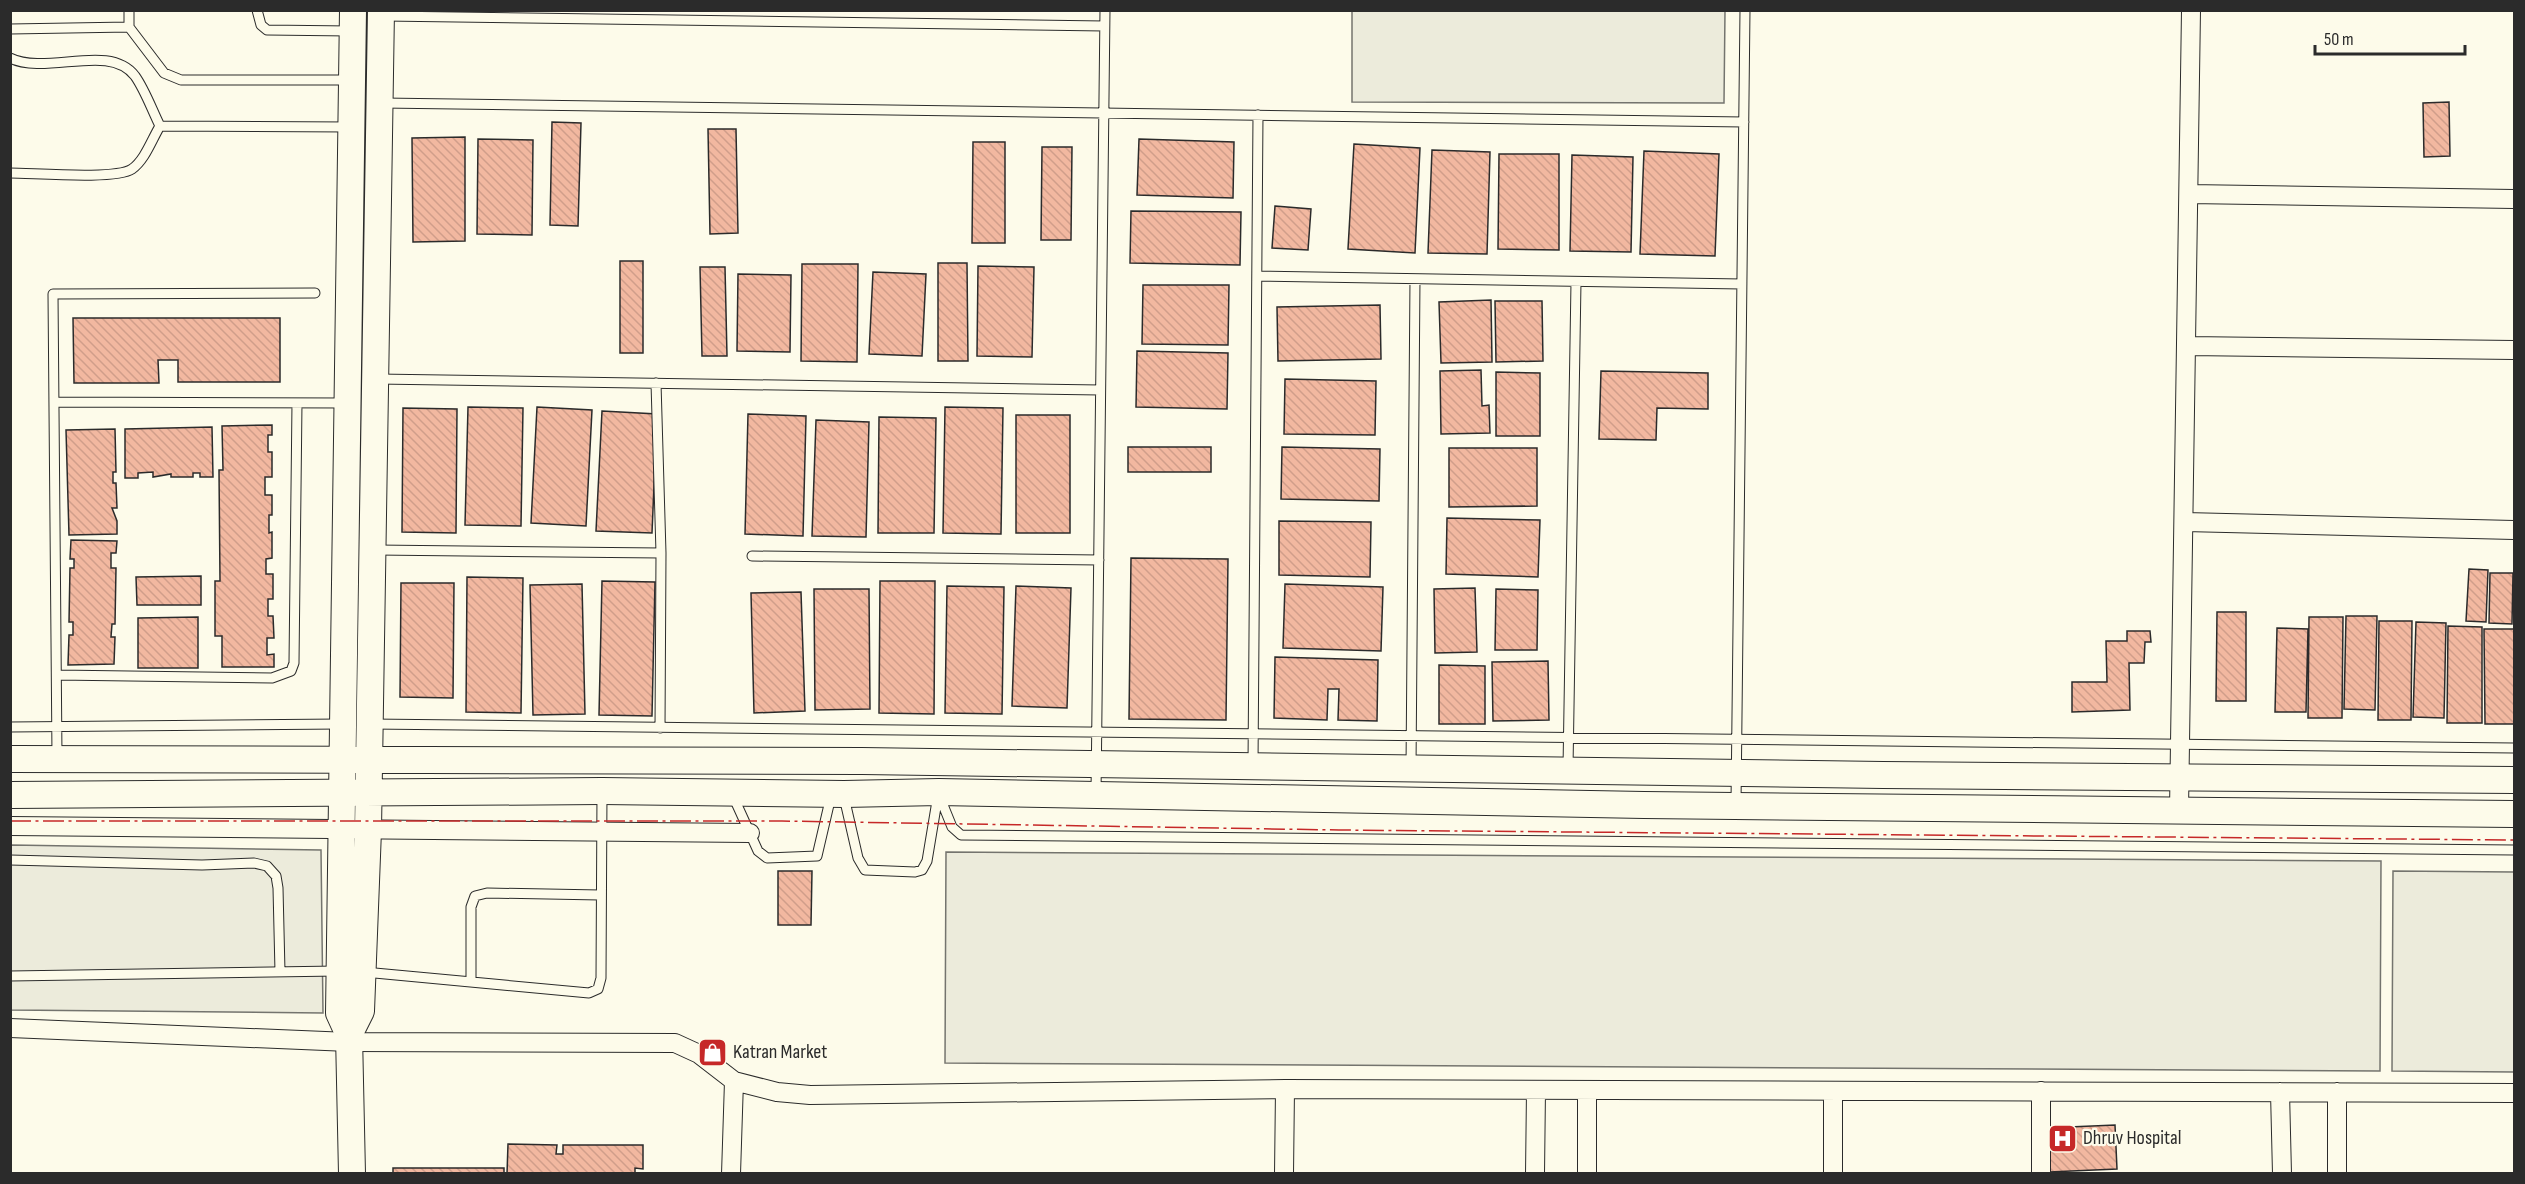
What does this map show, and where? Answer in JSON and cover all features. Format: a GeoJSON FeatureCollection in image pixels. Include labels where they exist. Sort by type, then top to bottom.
{"type":"FeatureCollection","features":[{"type":"Feature","properties":{"kind":"street"},"geometry":{"type":"LineString","coordinates":[[2179,810],[2188,346],[2191,10]]}},
{"type":"Feature","properties":{"kind":"street"},"geometry":{"type":"LineString","coordinates":[[352,1173],[349,1039],[339,1013],[350,971],[368,830],[369,760],[357,724],[348,404],[367,103],[381,13]]}},
{"type":"Feature","properties":{"kind":"street"},"geometry":{"type":"LineString","coordinates":[[350,971],[343,831],[343,759],[357,724],[372,550],[375,379],[367,103],[352,21]]}},
{"type":"Feature","properties":{"kind":"street"},"geometry":{"type":"LineString","coordinates":[[2189,194],[2514,199]]}},
{"type":"Feature","properties":{"kind":"street"},"geometry":{"type":"LineString","coordinates":[[2188,346],[2514,350]]}},
{"type":"Feature","properties":{"kind":"street"},"geometry":{"type":"LineString","coordinates":[[2185,522],[2514,530]]}},
{"type":"Feature","properties":{"kind":"street"},"geometry":{"type":"LineString","coordinates":[[10,759],[1096,764],[1736,774],[2514,780]]}},
{"type":"Feature","properties":{"kind":"street"},"geometry":{"type":"LineString","coordinates":[[10,795],[602,791],[838,794],[939,792],[1736,806],[2514,814]]}},
{"type":"Feature","properties":{"kind":"street"},"geometry":{"type":"LineString","coordinates":[[10,826],[343,831],[750,833]]}},
{"type":"Feature","properties":{"kind":"street"},"geometry":{"type":"LineString","coordinates":[[10,1028],[349,1039],[675,1043],[699,1054],[734,1081],[777,1092],[810,1095],[1285,1089],[2514,1093]]}},
{"type":"Feature","properties":{"kind":"street"},"geometry":{"type":"LineString","coordinates":[[730,1173],[734,1081]]}},
{"type":"Feature","properties":{"kind":"street"},"geometry":{"type":"LineString","coordinates":[[1284,1173],[1285,1089]]}},
{"type":"Feature","properties":{"kind":"street"},"geometry":{"type":"LineString","coordinates":[[1535,1173],[1536,1090]]}},
{"type":"Feature","properties":{"kind":"street"},"geometry":{"type":"LineString","coordinates":[[1587,1090],[1587,1173]]}},
{"type":"Feature","properties":{"kind":"street"},"geometry":{"type":"LineString","coordinates":[[1833,1091],[1833,1173]]}},
{"type":"Feature","properties":{"kind":"street"},"geometry":{"type":"LineString","coordinates":[[2041,1173],[2042,1091]]}},
{"type":"Feature","properties":{"kind":"street"},"geometry":{"type":"LineString","coordinates":[[2280,1092],[2282,1173]]}},
{"type":"Feature","properties":{"kind":"street"},"geometry":{"type":"LineString","coordinates":[[2337,1092],[2337,1173]]}},
{"type":"Feature","properties":{"kind":"lane"},"geometry":{"type":"LineString","coordinates":[[129,10],[129,27],[164,73],[181,80],[367,103],[1744,122]]}},
{"type":"Feature","properties":{"kind":"lane"},"geometry":{"type":"LineString","coordinates":[[257,10],[261,25],[267,30],[352,21]]}},
{"type":"Feature","properties":{"kind":"lane"},"geometry":{"type":"LineString","coordinates":[[1096,794],[1104,10]]}},
{"type":"Feature","properties":{"kind":"lane"},"geometry":{"type":"LineString","coordinates":[[1736,806],[1745,10]]}},
{"type":"Feature","properties":{"kind":"lane"},"geometry":{"type":"LineString","coordinates":[[381,13],[1104,26]]}},
{"type":"Feature","properties":{"kind":"lane"},"geometry":{"type":"LineString","coordinates":[[10,29],[129,27]]}},
{"type":"Feature","properties":{"kind":"lane"},"geometry":{"type":"LineString","coordinates":[[10,58],[36,65],[109,60],[123,64],[135,76],[160,126]]}},
{"type":"Feature","properties":{"kind":"lane"},"geometry":{"type":"LineString","coordinates":[[160,126],[367,103]]}},
{"type":"Feature","properties":{"kind":"lane"},"geometry":{"type":"LineString","coordinates":[[1253,767],[1258,115]]}},
{"type":"Feature","properties":{"kind":"lane"},"geometry":{"type":"LineString","coordinates":[[10,173],[112,175],[130,171],[139,162],[160,126]]}},
{"type":"Feature","properties":{"kind":"lane"},"geometry":{"type":"LineString","coordinates":[[1257,276],[1742,284]]}},
{"type":"Feature","properties":{"kind":"lane"},"geometry":{"type":"LineString","coordinates":[[1411,769],[1415,279]]}},
{"type":"Feature","properties":{"kind":"lane"},"geometry":{"type":"LineString","coordinates":[[1568,771],[1576,282]]}},
{"type":"Feature","properties":{"kind":"lane"},"geometry":{"type":"LineString","coordinates":[[57,759],[53,294],[315,293]]}},
{"type":"Feature","properties":{"kind":"lane"},"geometry":{"type":"LineString","coordinates":[[375,379],[1100,390]]}},
{"type":"Feature","properties":{"kind":"lane"},"geometry":{"type":"LineString","coordinates":[[656,383],[661,553],[660,728]]}},
{"type":"Feature","properties":{"kind":"lane"},"geometry":{"type":"LineString","coordinates":[[54,402],[348,404]]}},
{"type":"Feature","properties":{"kind":"lane"},"geometry":{"type":"LineString","coordinates":[[57,675],[272,678],[291,671],[294,663],[297,403]]}},
{"type":"Feature","properties":{"kind":"lane"},"geometry":{"type":"LineString","coordinates":[[372,550],[661,553]]}},
{"type":"Feature","properties":{"kind":"lane"},"geometry":{"type":"LineString","coordinates":[[752,556],[1099,560]]}},
{"type":"Feature","properties":{"kind":"lane"},"geometry":{"type":"LineString","coordinates":[[10,728],[357,724],[2514,748]]}},
{"type":"Feature","properties":{"kind":"lane"},"geometry":{"type":"LineString","coordinates":[[10,976],[350,971],[589,993],[598,989],[601,978],[602,791]]}},
{"type":"Feature","properties":{"kind":"lane"},"geometry":{"type":"LineString","coordinates":[[838,794],[858,858],[865,870],[915,872],[922,870],[927,861],[939,792]]}},
{"type":"Feature","properties":{"kind":"lane"},"geometry":{"type":"LineString","coordinates":[[939,792],[952,828],[961,835],[2514,850]]}},
{"type":"Feature","properties":{"kind":"lane"},"geometry":{"type":"LineString","coordinates":[[732,793],[761,855],[767,858],[817,856],[838,794]]}},
{"type":"Feature","properties":{"kind":"lane"},"geometry":{"type":"LineString","coordinates":[[10,860],[202,865],[254,863],[267,866],[276,876],[278,888],[280,972]]}},
{"type":"Feature","properties":{"kind":"lane"},"geometry":{"type":"LineString","coordinates":[[471,981],[471,907],[475,896],[487,893],[600,895]]}},
{"type":"Feature","properties":{"kind":"shaded area"},"geometry":{"type":"Polygon","coordinates":[[[1352,11],[1725,11],[1724,103],[1352,102],[1352,11]]]}},
{"type":"Feature","properties":{"kind":"shaded area"},"geometry":{"type":"Polygon","coordinates":[[[11,845],[321,850],[323,1013],[11,1010],[11,845]]]}},
{"type":"Feature","properties":{"kind":"shaded area"},"geometry":{"type":"Polygon","coordinates":[[[946,852],[2381,861],[2380,1071],[945,1063],[946,852]]]}},
{"type":"Feature","properties":{"kind":"shaded area"},"geometry":{"type":"Polygon","coordinates":[[[2393,871],[2514,872],[2514,1072],[2392,1071],[2393,871]]]}},
{"type":"Feature","properties":{"kind":"building"},"geometry":{"type":"Polygon","coordinates":[[[2449,102],[2450,156],[2424,157],[2423,103],[2449,102]]]}},
{"type":"Feature","properties":{"kind":"building"},"geometry":{"type":"Polygon","coordinates":[[[552,122],[581,123],[578,226],[550,225],[552,122]]]}},
{"type":"Feature","properties":{"kind":"building"},"geometry":{"type":"Polygon","coordinates":[[[708,129],[736,129],[738,233],[710,234],[708,129]]]}},
{"type":"Feature","properties":{"kind":"building"},"geometry":{"type":"Polygon","coordinates":[[[465,137],[465,241],[413,242],[412,138],[465,137]]]}},
{"type":"Feature","properties":{"kind":"building"},"geometry":{"type":"Polygon","coordinates":[[[478,139],[533,140],[532,235],[477,234],[478,139]]]}},
{"type":"Feature","properties":{"kind":"building"},"geometry":{"type":"Polygon","coordinates":[[[1139,139],[1234,142],[1233,198],[1137,195],[1139,139]]]}},
{"type":"Feature","properties":{"kind":"building"},"geometry":{"type":"Polygon","coordinates":[[[973,142],[1005,142],[1005,243],[972,243],[973,142]]]}},
{"type":"Feature","properties":{"kind":"building"},"geometry":{"type":"Polygon","coordinates":[[[1354,144],[1420,148],[1415,253],[1348,249],[1354,144]]]}},
{"type":"Feature","properties":{"kind":"building"},"geometry":{"type":"Polygon","coordinates":[[[1042,147],[1072,147],[1071,240],[1041,240],[1042,147]]]}},
{"type":"Feature","properties":{"kind":"building"},"geometry":{"type":"Polygon","coordinates":[[[1432,150],[1490,152],[1487,254],[1428,253],[1432,150]]]}},
{"type":"Feature","properties":{"kind":"building"},"geometry":{"type":"Polygon","coordinates":[[[1644,151],[1719,154],[1715,256],[1640,254],[1644,151]]]}},
{"type":"Feature","properties":{"kind":"building"},"geometry":{"type":"Polygon","coordinates":[[[1499,154],[1559,154],[1559,250],[1498,249],[1499,154]]]}},
{"type":"Feature","properties":{"kind":"building"},"geometry":{"type":"Polygon","coordinates":[[[1572,155],[1633,157],[1631,252],[1570,251],[1572,155]]]}},
{"type":"Feature","properties":{"kind":"building"},"geometry":{"type":"Polygon","coordinates":[[[1275,206],[1311,209],[1308,250],[1272,248],[1275,206]]]}},
{"type":"Feature","properties":{"kind":"building"},"geometry":{"type":"Polygon","coordinates":[[[1131,211],[1241,212],[1240,265],[1130,263],[1131,211]]]}},
{"type":"Feature","properties":{"kind":"building"},"geometry":{"type":"Polygon","coordinates":[[[620,261],[643,261],[643,353],[620,353],[620,261]]]}},
{"type":"Feature","properties":{"kind":"building"},"geometry":{"type":"Polygon","coordinates":[[[938,263],[967,263],[968,361],[938,361],[938,263]]]}},
{"type":"Feature","properties":{"kind":"building"},"geometry":{"type":"Polygon","coordinates":[[[802,264],[858,264],[857,362],[801,361],[802,264]]]}},
{"type":"Feature","properties":{"kind":"building"},"geometry":{"type":"Polygon","coordinates":[[[978,266],[1034,267],[1032,357],[977,356],[978,266]]]}},
{"type":"Feature","properties":{"kind":"building"},"geometry":{"type":"Polygon","coordinates":[[[700,267],[725,267],[727,356],[702,356],[700,267]]]}},
{"type":"Feature","properties":{"kind":"building"},"geometry":{"type":"Polygon","coordinates":[[[873,272],[926,274],[922,356],[869,354],[873,272]]]}},
{"type":"Feature","properties":{"kind":"building"},"geometry":{"type":"Polygon","coordinates":[[[738,274],[791,275],[790,352],[737,351],[738,274]]]}},
{"type":"Feature","properties":{"kind":"building"},"geometry":{"type":"Polygon","coordinates":[[[1143,285],[1229,285],[1228,345],[1142,344],[1143,285]]]}},
{"type":"Feature","properties":{"kind":"building"},"geometry":{"type":"Polygon","coordinates":[[[1491,300],[1492,362],[1441,363],[1439,302],[1491,300]]]}},
{"type":"Feature","properties":{"kind":"building"},"geometry":{"type":"Polygon","coordinates":[[[1495,301],[1542,301],[1543,361],[1496,362],[1495,301]]]}},
{"type":"Feature","properties":{"kind":"building"},"geometry":{"type":"Polygon","coordinates":[[[1380,305],[1381,359],[1278,361],[1277,307],[1380,305]]]}},
{"type":"Feature","properties":{"kind":"building"},"geometry":{"type":"Polygon","coordinates":[[[73,318],[280,318],[280,382],[178,382],[178,360],[158,360],[159,383],[74,383],[73,318]]]}},
{"type":"Feature","properties":{"kind":"building"},"geometry":{"type":"Polygon","coordinates":[[[1137,351],[1228,353],[1227,409],[1136,407],[1137,351]]]}},
{"type":"Feature","properties":{"kind":"building"},"geometry":{"type":"Polygon","coordinates":[[[1481,370],[1482,406],[1489,405],[1490,433],[1441,434],[1440,371],[1481,370]]]}},
{"type":"Feature","properties":{"kind":"building"},"geometry":{"type":"Polygon","coordinates":[[[1601,371],[1708,373],[1708,409],[1657,408],[1656,440],[1599,439],[1601,371]]]}},
{"type":"Feature","properties":{"kind":"building"},"geometry":{"type":"Polygon","coordinates":[[[1496,372],[1540,373],[1540,436],[1496,436],[1496,372]]]}},
{"type":"Feature","properties":{"kind":"building"},"geometry":{"type":"Polygon","coordinates":[[[1285,379],[1376,381],[1375,435],[1284,434],[1285,379]]]}},
{"type":"Feature","properties":{"kind":"building"},"geometry":{"type":"Polygon","coordinates":[[[468,407],[523,408],[521,526],[465,525],[468,407]]]}},
{"type":"Feature","properties":{"kind":"building"},"geometry":{"type":"Polygon","coordinates":[[[537,407],[592,410],[586,526],[531,523],[537,407]]]}},
{"type":"Feature","properties":{"kind":"building"},"geometry":{"type":"Polygon","coordinates":[[[945,407],[1003,408],[1001,534],[943,533],[945,407]]]}},
{"type":"Feature","properties":{"kind":"building"},"geometry":{"type":"Polygon","coordinates":[[[403,408],[457,409],[456,533],[402,532],[403,408]]]}},
{"type":"Feature","properties":{"kind":"building"},"geometry":{"type":"Polygon","coordinates":[[[602,411],[657,414],[652,533],[596,531],[602,411]]]}},
{"type":"Feature","properties":{"kind":"building"},"geometry":{"type":"Polygon","coordinates":[[[748,414],[806,416],[803,536],[745,534],[748,414]]]}},
{"type":"Feature","properties":{"kind":"building"},"geometry":{"type":"Polygon","coordinates":[[[1016,415],[1070,415],[1070,533],[1016,533],[1016,415]]]}},
{"type":"Feature","properties":{"kind":"building"},"geometry":{"type":"Polygon","coordinates":[[[879,417],[936,418],[934,533],[878,533],[879,417]]]}},
{"type":"Feature","properties":{"kind":"building"},"geometry":{"type":"Polygon","coordinates":[[[816,420],[869,422],[866,537],[812,536],[816,420]]]}},
{"type":"Feature","properties":{"kind":"building"},"geometry":{"type":"Polygon","coordinates":[[[272,425],[272,435],[268,435],[268,452],[272,452],[272,477],[265,477],[265,495],[272,495],[269,533],[272,532],[272,558],[266,559],[266,574],[273,574],[273,599],[268,599],[268,616],[273,616],[274,638],[267,638],[267,655],[274,654],[274,667],[222,667],[222,636],[215,636],[215,581],[220,581],[219,470],[223,470],[222,426],[272,425]]]}},
{"type":"Feature","properties":{"kind":"building"},"geometry":{"type":"Polygon","coordinates":[[[212,427],[213,477],[200,477],[200,473],[193,473],[193,477],[171,477],[171,474],[153,477],[153,472],[138,473],[138,478],[125,478],[125,429],[212,427]]]}},
{"type":"Feature","properties":{"kind":"building"},"geometry":{"type":"Polygon","coordinates":[[[115,429],[116,472],[113,472],[113,483],[116,483],[117,508],[112,508],[117,521],[117,534],[69,535],[66,430],[115,429]]]}},
{"type":"Feature","properties":{"kind":"building"},"geometry":{"type":"Polygon","coordinates":[[[1128,447],[1211,447],[1211,472],[1128,472],[1128,447]]]}},
{"type":"Feature","properties":{"kind":"building"},"geometry":{"type":"Polygon","coordinates":[[[1282,447],[1380,449],[1379,501],[1281,499],[1282,447]]]}},
{"type":"Feature","properties":{"kind":"building"},"geometry":{"type":"Polygon","coordinates":[[[1449,448],[1537,448],[1537,506],[1449,507],[1449,448]]]}},
{"type":"Feature","properties":{"kind":"building"},"geometry":{"type":"Polygon","coordinates":[[[1447,518],[1540,520],[1538,577],[1446,574],[1447,518]]]}},
{"type":"Feature","properties":{"kind":"building"},"geometry":{"type":"Polygon","coordinates":[[[1279,521],[1371,522],[1370,577],[1279,575],[1279,521]]]}},
{"type":"Feature","properties":{"kind":"building"},"geometry":{"type":"Polygon","coordinates":[[[71,540],[117,541],[116,553],[111,553],[111,568],[116,568],[115,624],[112,624],[111,637],[115,637],[114,664],[68,665],[69,635],[73,635],[73,622],[69,622],[70,568],[74,568],[74,559],[70,559],[71,540]]]}},
{"type":"Feature","properties":{"kind":"building"},"geometry":{"type":"Polygon","coordinates":[[[1131,558],[1228,559],[1226,720],[1129,719],[1131,558]]]}},
{"type":"Feature","properties":{"kind":"building"},"geometry":{"type":"Polygon","coordinates":[[[2469,569],[2488,570],[2486,622],[2466,621],[2469,569]]]}},
{"type":"Feature","properties":{"kind":"building"},"geometry":{"type":"Polygon","coordinates":[[[2490,573],[2513,573],[2512,624],[2489,623],[2490,573]]]}},
{"type":"Feature","properties":{"kind":"building"},"geometry":{"type":"Polygon","coordinates":[[[201,576],[201,605],[137,605],[136,577],[201,576]]]}},
{"type":"Feature","properties":{"kind":"building"},"geometry":{"type":"Polygon","coordinates":[[[467,577],[523,578],[521,713],[466,712],[467,577]]]}},
{"type":"Feature","properties":{"kind":"building"},"geometry":{"type":"Polygon","coordinates":[[[602,581],[655,582],[652,716],[599,715],[602,581]]]}},
{"type":"Feature","properties":{"kind":"building"},"geometry":{"type":"Polygon","coordinates":[[[880,581],[935,581],[934,714],[879,713],[880,581]]]}},
{"type":"Feature","properties":{"kind":"building"},"geometry":{"type":"Polygon","coordinates":[[[401,583],[454,583],[453,698],[400,697],[401,583]]]}},
{"type":"Feature","properties":{"kind":"building"},"geometry":{"type":"Polygon","coordinates":[[[582,584],[585,714],[533,715],[530,585],[582,584]]]}},
{"type":"Feature","properties":{"kind":"building"},"geometry":{"type":"Polygon","coordinates":[[[1285,584],[1383,587],[1381,651],[1283,648],[1285,584]]]}},
{"type":"Feature","properties":{"kind":"building"},"geometry":{"type":"Polygon","coordinates":[[[947,586],[1004,587],[1002,714],[945,713],[947,586]]]}},
{"type":"Feature","properties":{"kind":"building"},"geometry":{"type":"Polygon","coordinates":[[[1016,586],[1071,588],[1067,708],[1012,706],[1016,586]]]}},
{"type":"Feature","properties":{"kind":"building"},"geometry":{"type":"Polygon","coordinates":[[[1475,588],[1477,652],[1435,653],[1434,589],[1475,588]]]}},
{"type":"Feature","properties":{"kind":"building"},"geometry":{"type":"Polygon","coordinates":[[[814,589],[869,589],[870,709],[815,710],[814,589]]]}},
{"type":"Feature","properties":{"kind":"building"},"geometry":{"type":"Polygon","coordinates":[[[1496,589],[1538,590],[1537,650],[1495,650],[1496,589]]]}},
{"type":"Feature","properties":{"kind":"building"},"geometry":{"type":"Polygon","coordinates":[[[801,592],[805,711],[754,713],[751,593],[801,592]]]}},
{"type":"Feature","properties":{"kind":"building"},"geometry":{"type":"Polygon","coordinates":[[[2217,612],[2246,612],[2246,701],[2216,701],[2217,612]]]}},
{"type":"Feature","properties":{"kind":"building"},"geometry":{"type":"Polygon","coordinates":[[[2346,616],[2377,616],[2375,710],[2344,709],[2346,616]]]}},
{"type":"Feature","properties":{"kind":"building"},"geometry":{"type":"Polygon","coordinates":[[[198,617],[198,668],[138,668],[138,618],[198,617]]]}},
{"type":"Feature","properties":{"kind":"building"},"geometry":{"type":"Polygon","coordinates":[[[2309,617],[2343,617],[2342,718],[2308,718],[2309,617]]]}},
{"type":"Feature","properties":{"kind":"building"},"geometry":{"type":"Polygon","coordinates":[[[2379,621],[2412,621],[2411,720],[2378,720],[2379,621]]]}},
{"type":"Feature","properties":{"kind":"building"},"geometry":{"type":"Polygon","coordinates":[[[2416,622],[2446,623],[2444,718],[2413,717],[2416,622]]]}},
{"type":"Feature","properties":{"kind":"building"},"geometry":{"type":"Polygon","coordinates":[[[2448,626],[2482,627],[2482,723],[2447,723],[2448,626]]]}},
{"type":"Feature","properties":{"kind":"building"},"geometry":{"type":"Polygon","coordinates":[[[2277,628],[2308,629],[2306,712],[2275,712],[2277,628]]]}},
{"type":"Feature","properties":{"kind":"building"},"geometry":{"type":"Polygon","coordinates":[[[2484,629],[2514,629],[2514,724],[2485,724],[2484,629]]]}},
{"type":"Feature","properties":{"kind":"building"},"geometry":{"type":"Polygon","coordinates":[[[2127,631],[2150,631],[2151,642],[2145,642],[2144,663],[2129,663],[2130,710],[2072,712],[2072,682],[2107,682],[2106,641],[2127,641],[2127,631]]]}},
{"type":"Feature","properties":{"kind":"building"},"geometry":{"type":"Polygon","coordinates":[[[1275,657],[1378,660],[1377,721],[1338,720],[1339,689],[1328,689],[1327,720],[1274,718],[1275,657]]]}},
{"type":"Feature","properties":{"kind":"building"},"geometry":{"type":"Polygon","coordinates":[[[1548,661],[1549,720],[1493,721],[1492,662],[1548,661]]]}},
{"type":"Feature","properties":{"kind":"building"},"geometry":{"type":"Polygon","coordinates":[[[1439,665],[1485,666],[1485,724],[1439,724],[1439,665]]]}},
{"type":"Feature","properties":{"kind":"building"},"geometry":{"type":"Polygon","coordinates":[[[778,871],[812,871],[811,925],[778,925],[778,871]]]}},
{"type":"Feature","properties":{"kind":"building"},"geometry":{"type":"Polygon","coordinates":[[[2115,1125],[2117,1169],[2049,1172],[2046,1128],[2115,1125]]]}},
{"type":"Feature","properties":{"kind":"building"},"geometry":{"type":"Polygon","coordinates":[[[508,1144],[557,1145],[556,1154],[563,1154],[563,1145],[643,1145],[643,1169],[635,1168],[635,1174],[507,1174],[508,1144]]]}},
{"type":"Feature","properties":{"kind":"building"},"geometry":{"type":"Polygon","coordinates":[[[393,1168],[504,1168],[504,1174],[393,1174],[393,1168]]]}},
{"type":"Feature","properties":{"kind":"power"},"geometry":{"type":"LineString","coordinates":[[10,821],[782,821],[1339,830],[2514,840]]}},
{"type":"Feature","properties":{"kind":"place","name":"Katran Market"},"geometry":{"type":"Point","coordinates":[712,1052]}},
{"type":"Feature","properties":{"kind":"place","name":"Dhruv Hospital"},"geometry":{"type":"Point","coordinates":[2062,1138]}}]}
